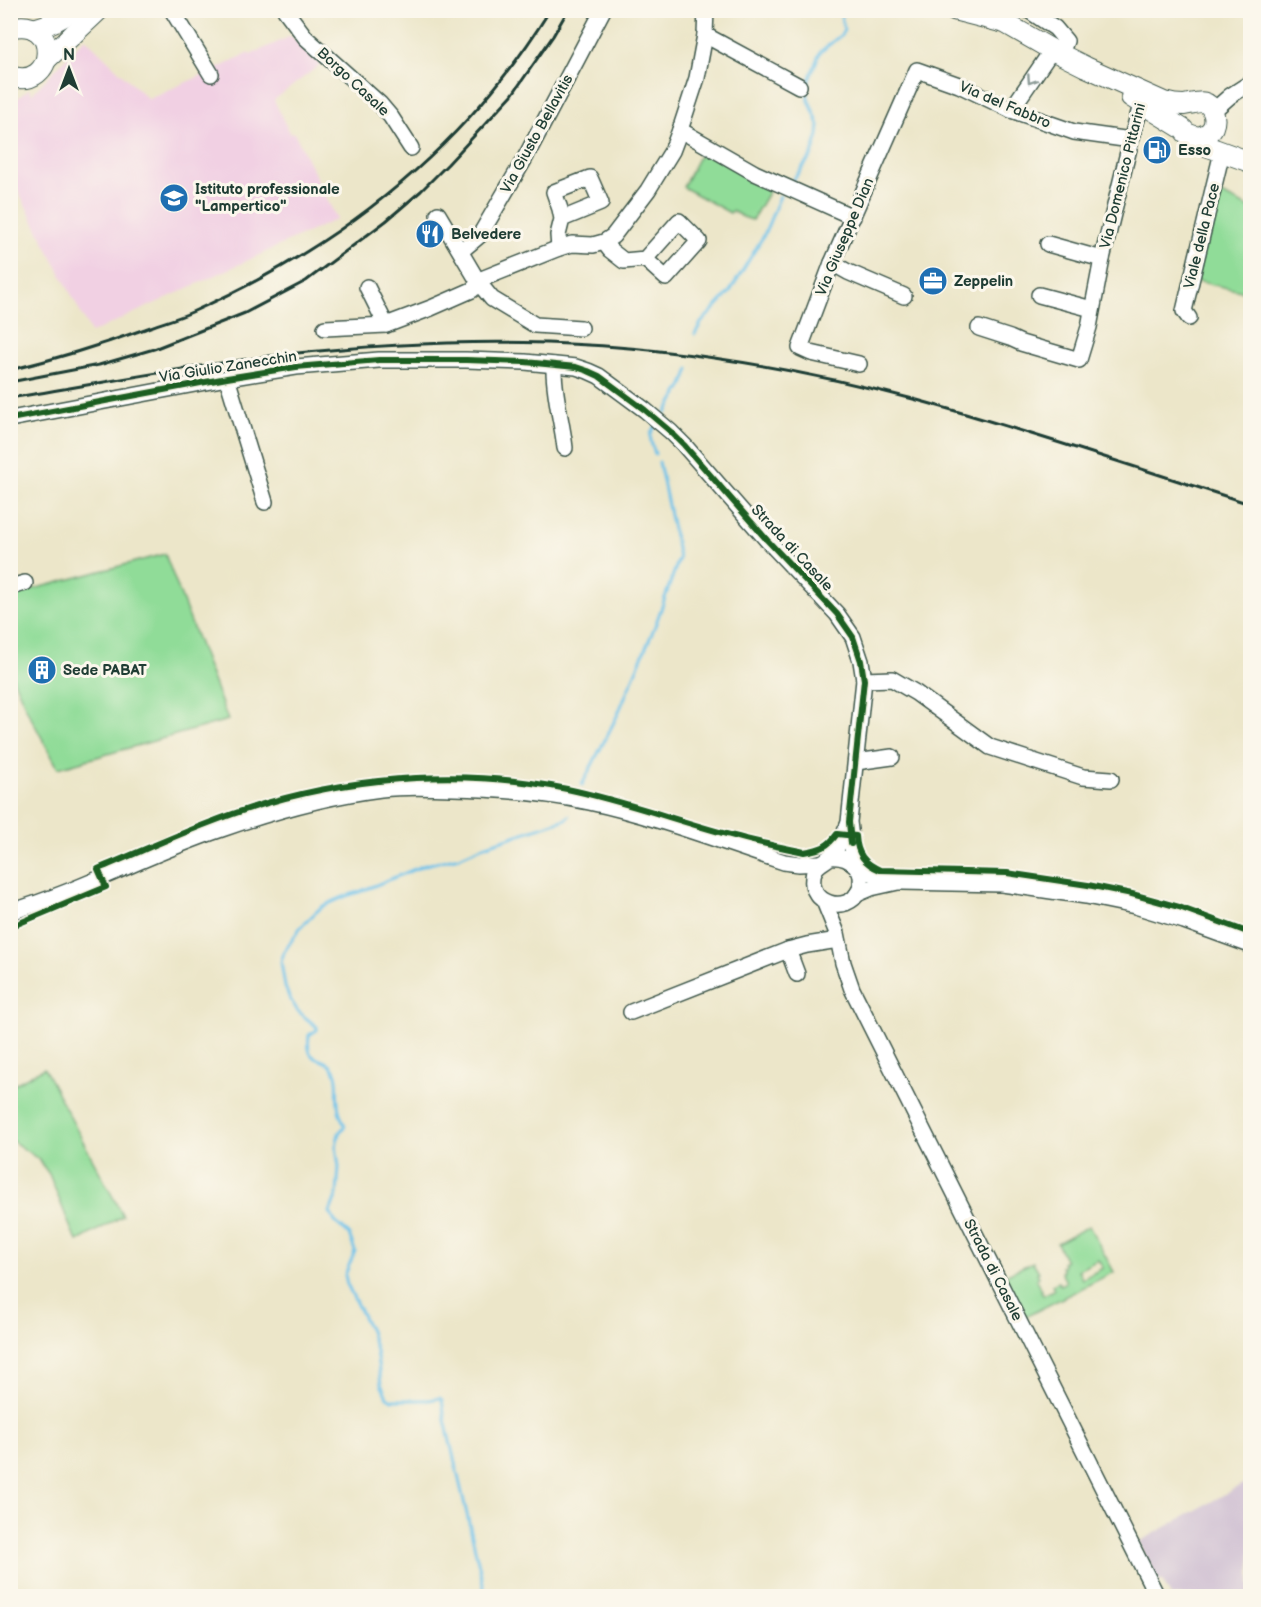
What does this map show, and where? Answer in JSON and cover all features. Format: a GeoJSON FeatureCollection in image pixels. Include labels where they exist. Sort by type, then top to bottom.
{"type":"FeatureCollection","features":[{"type":"Feature","properties":{"kind":"main road"},"geometry":{"type":"LineString","coordinates":[[34,29],[48,26],[73,10]]}},
{"type":"Feature","properties":{"kind":"main road"},"geometry":{"type":"LineString","coordinates":[[13,81],[40,72],[47,59],[99,10]]}},
{"type":"Feature","properties":{"kind":"main road"},"geometry":{"type":"LineString","coordinates":[[954,10],[1005,23],[1142,99],[1201,126],[1251,161]]}},
{"type":"Feature","properties":{"kind":"main road"},"geometry":{"type":"LineString","coordinates":[[10,28],[27,26],[41,34],[48,50],[47,59]]}},
{"type":"Feature","properties":{"kind":"main road"},"geometry":{"type":"LineString","coordinates":[[1142,99],[1170,104],[1204,103],[1201,126],[1206,146],[1251,161]]}},
{"type":"Feature","properties":{"kind":"main road"},"geometry":{"type":"LineString","coordinates":[[1187,105],[1181,112],[1180,120],[1201,126]]}},
{"type":"Feature","properties":{"kind":"street"},"geometry":{"type":"LineString","coordinates":[[172,10],[211,74]]}},
{"type":"Feature","properties":{"kind":"street","name":"Via Giusto Bellavitis"},"geometry":{"type":"LineString","coordinates":[[460,251],[480,235],[524,160],[603,10]]}},
{"type":"Feature","properties":{"kind":"street"},"geometry":{"type":"LineString","coordinates":[[325,328],[386,325],[472,290],[484,278],[558,248],[572,244],[593,245],[613,236],[648,190],[672,151],[697,78],[705,35],[706,10]]}},
{"type":"Feature","properties":{"kind":"street"},"geometry":{"type":"LineString","coordinates":[[1032,13],[1038,25],[1037,32],[1032,38]]}},
{"type":"Feature","properties":{"kind":"street"},"geometry":{"type":"LineString","coordinates":[[1011,110],[1052,50],[1064,46],[1066,41],[1055,28],[1032,13]]}},
{"type":"Feature","properties":{"kind":"street","name":"Borgo Casale"},"geometry":{"type":"LineString","coordinates":[[293,14],[306,38],[380,104],[411,148]]}},
{"type":"Feature","properties":{"kind":"street"},"geometry":{"type":"LineString","coordinates":[[705,35],[799,86]]}},
{"type":"Feature","properties":{"kind":"street","name":"Via del Fabbro"},"geometry":{"type":"LineString","coordinates":[[917,70],[959,85],[1011,110],[1074,132],[1131,140]]}},
{"type":"Feature","properties":{"kind":"street","name":"Via Giuseppe Dian"},"geometry":{"type":"LineString","coordinates":[[859,364],[811,353],[800,348],[832,263],[917,70]]}},
{"type":"Feature","properties":{"kind":"street"},"geometry":{"type":"LineString","coordinates":[[1201,126],[1230,96],[1251,83]]}},
{"type":"Feature","properties":{"kind":"street","name":"Via Domenico Pittarini"},"geometry":{"type":"LineString","coordinates":[[980,328],[1021,344],[1079,360],[1142,99]]}},
{"type":"Feature","properties":{"kind":"street"},"geometry":{"type":"LineString","coordinates":[[680,130],[755,173],[853,217]]}},
{"type":"Feature","properties":{"kind":"street","name":"Viale della Pace"},"geometry":{"type":"LineString","coordinates":[[1189,318],[1184,311],[1222,152]]}},
{"type":"Feature","properties":{"kind":"street"},"geometry":{"type":"LineString","coordinates":[[438,214],[479,283],[492,299],[535,325],[581,328]]}},
{"type":"Feature","properties":{"kind":"street"},"geometry":{"type":"LineString","coordinates":[[558,248],[562,219]]}},
{"type":"Feature","properties":{"kind":"street"},"geometry":{"type":"LineString","coordinates":[[604,242],[624,261],[645,259]]}},
{"type":"Feature","properties":{"kind":"street","name":"Via Domenico Pittarini"},"geometry":{"type":"LineString","coordinates":[[1048,244],[1102,259]]}},
{"type":"Feature","properties":{"kind":"street"},"geometry":{"type":"LineString","coordinates":[[832,263],[904,296]]}},
{"type":"Feature","properties":{"kind":"street"},"geometry":{"type":"LineString","coordinates":[[367,287],[386,325]]}},
{"type":"Feature","properties":{"kind":"street"},"geometry":{"type":"LineString","coordinates":[[1039,295],[1092,309]]}},
{"type":"Feature","properties":{"kind":"street","name":"Via Giulio Zanecchin"},"geometry":{"type":"LineString","coordinates":[[10,419],[296,367],[379,360],[525,362]]}},
{"type":"Feature","properties":{"kind":"street","name":"Strada di Casale"},"geometry":{"type":"LineString","coordinates":[[525,362],[576,367],[588,371],[599,376],[645,410],[684,445],[767,540],[837,614],[853,637],[861,661],[864,680],[849,822],[844,835],[825,860]]}},
{"type":"Feature","properties":{"kind":"street"},"geometry":{"type":"LineString","coordinates":[[554,365],[555,392],[565,448]]}},
{"type":"Feature","properties":{"kind":"street"},"geometry":{"type":"LineString","coordinates":[[227,378],[265,502]]}},
{"type":"Feature","properties":{"kind":"street"},"geometry":{"type":"LineString","coordinates":[[864,680],[892,679],[916,693],[990,747],[1083,777],[1111,779]]}},
{"type":"Feature","properties":{"kind":"street"},"geometry":{"type":"LineString","coordinates":[[856,762],[892,757]]}},
{"type":"Feature","properties":{"kind":"street"},"geometry":{"type":"LineString","coordinates":[[10,912],[42,903],[64,892],[239,823],[311,802],[345,795],[383,789],[436,787],[534,792],[588,801],[636,813],[784,862],[799,864],[838,856],[847,858],[856,866],[901,882]]}},
{"type":"Feature","properties":{"kind":"street","name":"Strada di Casale"},"geometry":{"type":"LineString","coordinates":[[849,822],[856,866]]}},
{"type":"Feature","properties":{"kind":"street"},"geometry":{"type":"LineString","coordinates":[[825,860],[815,870],[813,885],[815,892],[824,902],[837,905],[871,888],[901,882],[1002,884],[1086,896],[1135,906],[1251,945]]}},
{"type":"Feature","properties":{"kind":"street"},"geometry":{"type":"LineString","coordinates":[[784,862],[806,877],[813,885]]}},
{"type":"Feature","properties":{"kind":"street"},"geometry":{"type":"LineString","coordinates":[[631,1012],[788,950],[837,937],[839,920],[861,882],[856,866]]}},
{"type":"Feature","properties":{"kind":"street"},"geometry":{"type":"LineString","coordinates":[[10,903],[64,892]]}},
{"type":"Feature","properties":{"kind":"street","name":"Strada di Casale"},"geometry":{"type":"LineString","coordinates":[[824,902],[852,989],[1157,1596]]}},
{"type":"Feature","properties":{"kind":"street"},"geometry":{"type":"LineString","coordinates":[[788,950],[797,974]]}},
{"type":"Feature","properties":{"kind":"shaded area","name":"Istituto professionale \"Lampertico\""},"geometry":{"type":"Polygon","coordinates":[[[291,36],[321,64],[274,100],[290,134],[294,132],[337,219],[91,333],[11,177],[10,104],[29,89],[32,94],[85,38],[148,99],[291,36]]]}},
{"type":"Feature","properties":{"kind":"shaded area"},"geometry":{"type":"Polygon","coordinates":[[[1250,1480],[1250,1596],[1171,1596],[1162,1580],[1158,1581],[1139,1542],[1250,1480]]]}},
{"type":"Feature","properties":{"kind":"green space"},"geometry":{"type":"Polygon","coordinates":[[[704,147],[772,186],[752,220],[732,211],[730,213],[683,187],[704,147]]]}},
{"type":"Feature","properties":{"kind":"green space"},"geometry":{"type":"Polygon","coordinates":[[[1221,194],[1250,208],[1250,293],[1196,281],[1213,206],[1219,205],[1221,194]]]}},
{"type":"Feature","properties":{"kind":"green space"},"geometry":{"type":"Polygon","coordinates":[[[165,554],[228,720],[58,768],[11,674],[11,595],[165,554]]]}},
{"type":"Feature","properties":{"kind":"green space"},"geometry":{"type":"Polygon","coordinates":[[[44,1068],[123,1216],[78,1241],[49,1174],[38,1159],[11,1140],[11,1086],[44,1068]]]}},
{"type":"Feature","properties":{"kind":"green space"},"geometry":{"type":"Polygon","coordinates":[[[1089,1226],[1114,1272],[1023,1318],[1004,1278],[1007,1274],[1033,1262],[1039,1272],[1037,1273],[1039,1277],[1036,1279],[1043,1295],[1054,1290],[1052,1285],[1066,1282],[1061,1267],[1066,1261],[1057,1243],[1089,1226]],[[1098,1260],[1078,1270],[1082,1279],[1103,1268],[1098,1260]]]}},
{"type":"Feature","properties":{"kind":"waterway"},"geometry":{"type":"LineString","coordinates":[[792,181],[812,155],[818,135],[819,125],[807,90],[820,52],[844,30],[840,10]]}},
{"type":"Feature","properties":{"kind":"waterway"},"geometry":{"type":"LineString","coordinates":[[695,334],[701,323],[729,293],[764,235],[780,196]]}},
{"type":"Feature","properties":{"kind":"waterway"},"geometry":{"type":"LineString","coordinates":[[666,413],[683,385],[689,369]]}},
{"type":"Feature","properties":{"kind":"waterway"},"geometry":{"type":"LineString","coordinates":[[655,454],[651,436],[656,426]]}},
{"type":"Feature","properties":{"kind":"waterway"},"geometry":{"type":"LineString","coordinates":[[582,785],[617,716],[655,626],[679,558],[659,462]]}},
{"type":"Feature","properties":{"kind":"waterway"},"geometry":{"type":"LineString","coordinates":[[486,1596],[442,1400],[440,1398],[392,1400],[387,1397],[381,1384],[376,1351],[370,1331],[347,1284],[345,1275],[355,1251],[349,1234],[335,1222],[330,1212],[337,1194],[339,1167],[336,1146],[339,1133],[345,1126],[340,1115],[337,1078],[330,1065],[310,1052],[309,1035],[317,1030],[317,1027],[297,1010],[289,997],[281,962],[284,952],[300,928],[323,906],[425,865],[459,857],[569,816]]}},
{"type":"Feature","properties":{"kind":"railway"},"geometry":{"type":"LineString","coordinates":[[10,370],[95,346],[186,314],[247,286],[299,257],[395,189],[438,150],[479,107],[516,60],[550,10]]}},
{"type":"Feature","properties":{"kind":"railway"},"geometry":{"type":"LineString","coordinates":[[10,382],[99,365],[154,349],[245,313],[306,281],[386,221],[448,164],[512,95],[568,10]]}},
{"type":"Feature","properties":{"kind":"railway"},"geometry":{"type":"LineString","coordinates":[[10,398],[217,363],[352,348],[514,342],[594,345],[734,361],[872,389],[1043,437],[1250,504]]}},
{"type":"Feature","properties":{"kind":"cycle path"},"geometry":{"type":"LineString","coordinates":[[10,419],[227,378],[296,367],[379,360],[525,362],[576,367],[599,376],[645,410],[684,445],[767,540],[837,614],[853,637],[861,661],[864,680],[849,822],[851,844]]}},
{"type":"Feature","properties":{"kind":"cycle path"},"geometry":{"type":"LineString","coordinates":[[10,927],[106,887],[98,869],[224,817],[267,803],[341,786],[378,781],[454,777],[530,783],[567,789],[610,799],[746,839],[804,852],[823,847],[837,834],[856,836],[862,857],[880,870],[1007,873],[1088,885],[1179,907],[1250,933]]}},
{"type":"Feature","properties":{"kind":"place","name":"Esso"},"geometry":{"type":"Point","coordinates":[1157,150]}},
{"type":"Feature","properties":{"kind":"place","name":"Istituto professionale \"Lampertico\""},"geometry":{"type":"Point","coordinates":[174,198]}},
{"type":"Feature","properties":{"kind":"place","name":"Belvedere"},"geometry":{"type":"Point","coordinates":[430,234]}},
{"type":"Feature","properties":{"kind":"place","name":"Zeppelin"},"geometry":{"type":"Point","coordinates":[933,281]}},
{"type":"Feature","properties":{"kind":"place","name":"Sede PABAT"},"geometry":{"type":"Point","coordinates":[42,670]}}]}
